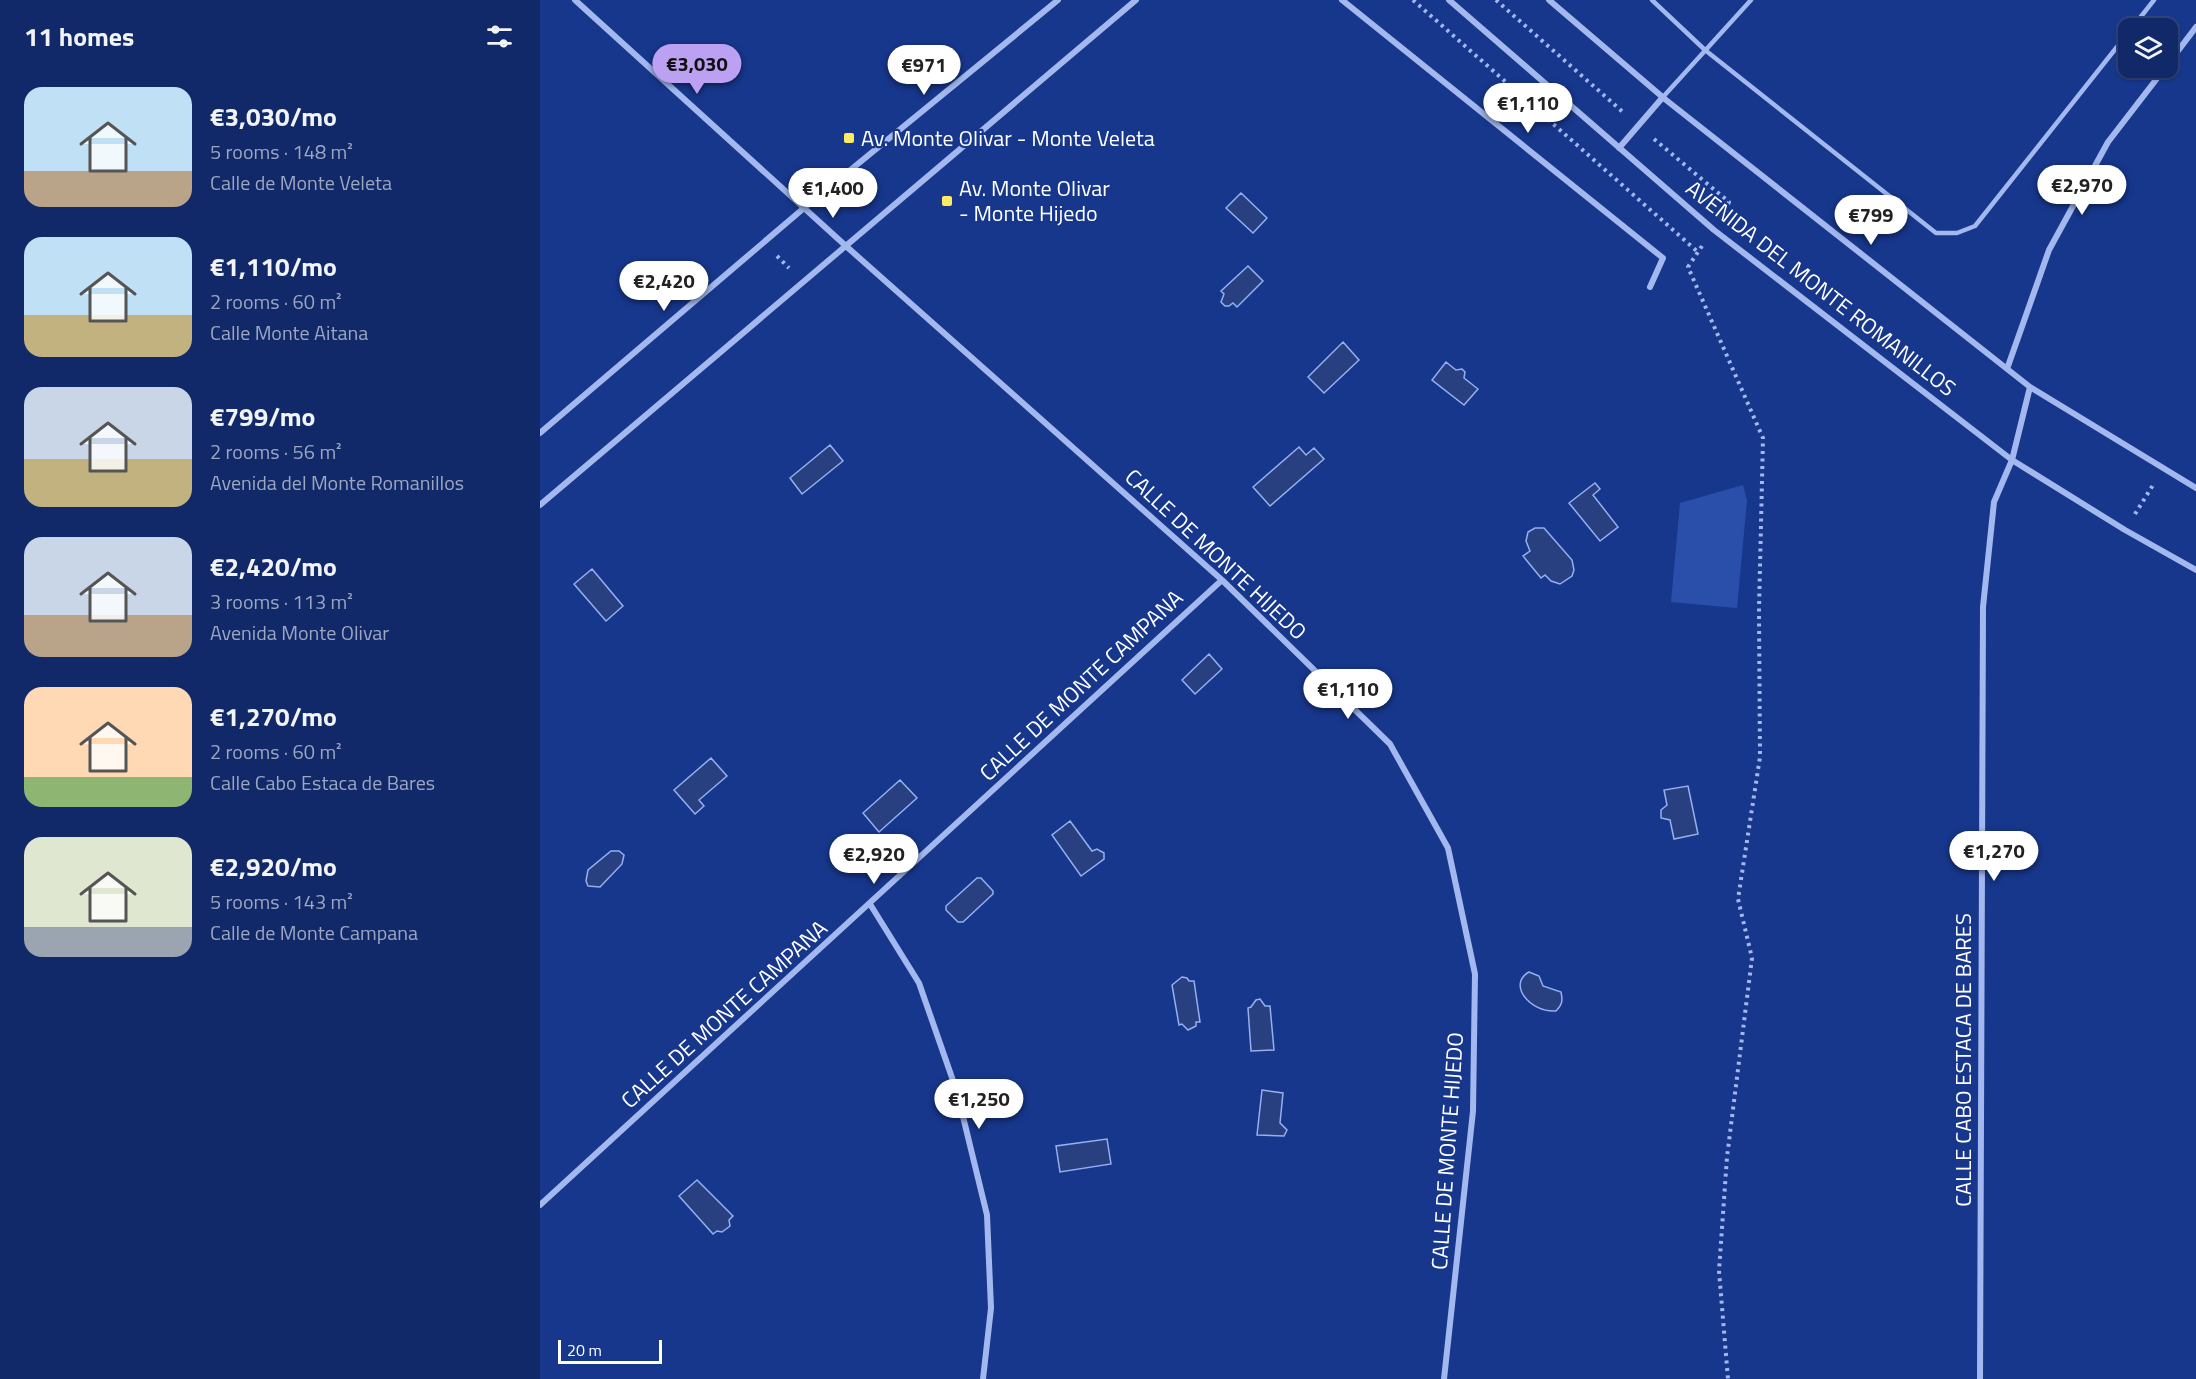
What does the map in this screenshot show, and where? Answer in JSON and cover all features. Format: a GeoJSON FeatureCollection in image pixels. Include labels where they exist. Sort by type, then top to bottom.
{"type":"FeatureCollection","features":[{"type":"Feature","properties":{"kind":"street","name":"CALLE DE MONTE HIJEDO"},"geometry":{"type":"LineString","coordinates":[[575,0],[847,247],[1222,580],[1390,744],[1448,848],[1475,974],[1473,1111],[1444,1379]]}},
{"type":"Feature","properties":{"kind":"street"},"geometry":{"type":"LineString","coordinates":[[540,433],[804,208],[846,176],[1058,0]]}},
{"type":"Feature","properties":{"kind":"street"},"geometry":{"type":"LineString","coordinates":[[540,506],[1136,0]]}},
{"type":"Feature","properties":{"kind":"street"},"geometry":{"type":"LineString","coordinates":[[1342,0],[1662,258],[1650,287]]}},
{"type":"Feature","properties":{"kind":"street","name":"AVENIDA DEL MONTE ROMANILLOS"},"geometry":{"type":"LineString","coordinates":[[1449,0],[1714,230],[2012,460],[2125,530],[2196,570]]}},
{"type":"Feature","properties":{"kind":"street"},"geometry":{"type":"LineString","coordinates":[[1549,0],[1663,96],[2030,387],[2196,488]]}},
{"type":"Feature","properties":{"kind":"street"},"geometry":{"type":"LineString","coordinates":[[2178,50],[2196,27]]}},
{"type":"Feature","properties":{"kind":"street"},"geometry":{"type":"LineString","coordinates":[[2007,369],[2049,250],[2108,142],[2157,78]]}},
{"type":"Feature","properties":{"kind":"street"},"geometry":{"type":"LineString","coordinates":[[1619,148],[1663,96]]}},
{"type":"Feature","properties":{"kind":"street","name":"CALLE CABO ESTACA DE BARES"},"geometry":{"type":"LineString","coordinates":[[1980,1379],[1983,607],[1994,502],[2012,460],[2030,387]]}},
{"type":"Feature","properties":{"kind":"street","name":"CALLE DE MONTE CAMPANA"},"geometry":{"type":"LineString","coordinates":[[540,1205],[1222,580]]}},
{"type":"Feature","properties":{"kind":"street"},"geometry":{"type":"LineString","coordinates":[[870,904],[918,983],[957,1092],[987,1215],[991,1308],[984,1379]]}},
{"type":"Feature","properties":{"kind":"lane"},"geometry":{"type":"LineString","coordinates":[[1652,0],[1705,50],[1936,233],[1957,233],[1975,226],[2118,46]]}},
{"type":"Feature","properties":{"kind":"lane"},"geometry":{"type":"LineString","coordinates":[[1663,96],[1751,0]]}},
{"type":"Feature","properties":{"kind":"lane"},"geometry":{"type":"LineString","coordinates":[[2140,18],[2154,0]]}},
{"type":"Feature","properties":{"kind":"path"},"geometry":{"type":"LineString","coordinates":[[1413,0],[1698,252]]}},
{"type":"Feature","properties":{"kind":"path"},"geometry":{"type":"LineString","coordinates":[[1497,0],[1638,126],[1730,202],[1688,267],[1763,438],[1759,610],[1760,757],[1738,899],[1752,958],[1727,1157],[1719,1271],[1728,1379]]}},
{"type":"Feature","properties":{"kind":"path"},"geometry":{"type":"LineString","coordinates":[[846,176],[883,216]]}},
{"type":"Feature","properties":{"kind":"path"},"geometry":{"type":"LineString","coordinates":[[764,243],[804,284]]}},
{"type":"Feature","properties":{"kind":"path"},"geometry":{"type":"LineString","coordinates":[[2125,530],[2163,469]]}},
{"type":"Feature","properties":{"kind":"shaded area"},"geometry":{"type":"Polygon","coordinates":[[[1241,193],[1267,218],[1253,233],[1226,208],[1241,193]]]}},
{"type":"Feature","properties":{"kind":"shaded area"},"geometry":{"type":"Polygon","coordinates":[[[1248,266],[1263,281],[1237,307],[1233,303],[1225,306],[1221,302],[1224,294],[1221,291],[1248,266]]]}},
{"type":"Feature","properties":{"kind":"shaded area"},"geometry":{"type":"Polygon","coordinates":[[[1343,342],[1359,360],[1324,393],[1308,377],[1343,342]]]}},
{"type":"Feature","properties":{"kind":"shaded area"},"geometry":{"type":"Polygon","coordinates":[[[1446,362],[1456,370],[1462,369],[1465,372],[1464,378],[1478,389],[1464,405],[1432,380],[1446,362]]]}},
{"type":"Feature","properties":{"kind":"shaded area"},"geometry":{"type":"Polygon","coordinates":[[[830,445],[843,461],[802,494],[790,478],[830,445]]]}},
{"type":"Feature","properties":{"kind":"shaded area"},"geometry":{"type":"Polygon","coordinates":[[[1299,447],[1306,455],[1314,448],[1324,459],[1270,506],[1253,487],[1299,447]]]}},
{"type":"Feature","properties":{"kind":"shaded area"},"geometry":{"type":"Polygon","coordinates":[[[1595,483],[1600,489],[1593,495],[1618,527],[1600,541],[1569,503],[1595,483]]]}},
{"type":"Feature","properties":{"kind":"shaded area"},"geometry":{"type":"Polygon","coordinates":[[[1743,485],[1747,500],[1737,608],[1671,602],[1680,503],[1743,485]]]}},
{"type":"Feature","properties":{"kind":"shaded area"},"geometry":{"type":"Polygon","coordinates":[[[1535,528],[1544,528],[1572,560],[1574,570],[1572,576],[1560,584],[1551,581],[1545,575],[1541,578],[1523,556],[1530,551],[1526,541],[1528,532],[1535,528]]]}},
{"type":"Feature","properties":{"kind":"shaded area"},"geometry":{"type":"Polygon","coordinates":[[[592,569],[623,606],[606,621],[574,584],[592,569]]]}},
{"type":"Feature","properties":{"kind":"shaded area"},"geometry":{"type":"Polygon","coordinates":[[[1209,654],[1222,669],[1195,694],[1182,680],[1209,654]]]}},
{"type":"Feature","properties":{"kind":"shaded area"},"geometry":{"type":"Polygon","coordinates":[[[711,758],[727,776],[699,800],[704,806],[695,814],[674,790],[711,758]]]}},
{"type":"Feature","properties":{"kind":"shaded area"},"geometry":{"type":"Polygon","coordinates":[[[900,780],[917,798],[879,832],[863,813],[900,780]]]}},
{"type":"Feature","properties":{"kind":"shaded area"},"geometry":{"type":"Polygon","coordinates":[[[1688,786],[1698,834],[1674,839],[1670,820],[1661,818],[1661,810],[1667,805],[1664,790],[1688,786]]]}},
{"type":"Feature","properties":{"kind":"shaded area"},"geometry":{"type":"Polygon","coordinates":[[[1070,821],[1092,851],[1097,849],[1104,853],[1104,859],[1081,876],[1052,835],[1070,821]]]}},
{"type":"Feature","properties":{"kind":"shaded area"},"geometry":{"type":"Polygon","coordinates":[[[611,851],[619,851],[624,855],[622,864],[600,887],[588,886],[586,881],[588,870],[611,851]]]}},
{"type":"Feature","properties":{"kind":"shaded area"},"geometry":{"type":"Polygon","coordinates":[[[977,878],[981,878],[993,894],[963,922],[958,922],[946,910],[946,906],[977,878]]]}},
{"type":"Feature","properties":{"kind":"shaded area"},"geometry":{"type":"Polygon","coordinates":[[[1529,972],[1539,976],[1543,986],[1561,992],[1560,1007],[1556,1011],[1538,1007],[1524,997],[1520,983],[1529,972]]]}},
{"type":"Feature","properties":{"kind":"shaded area"},"geometry":{"type":"Polygon","coordinates":[[[1182,977],[1194,981],[1200,1022],[1196,1022],[1196,1026],[1188,1030],[1182,1024],[1179,1025],[1172,985],[1182,977]]]}},
{"type":"Feature","properties":{"kind":"shaded area"},"geometry":{"type":"Polygon","coordinates":[[[1260,999],[1265,1006],[1270,1006],[1274,1050],[1251,1051],[1248,1008],[1260,999]]]}},
{"type":"Feature","properties":{"kind":"shaded area"},"geometry":{"type":"Polygon","coordinates":[[[1262,1090],[1283,1093],[1280,1123],[1287,1130],[1284,1136],[1257,1135],[1262,1090]]]}},
{"type":"Feature","properties":{"kind":"shaded area"},"geometry":{"type":"Polygon","coordinates":[[[1107,1139],[1111,1164],[1060,1172],[1056,1146],[1107,1139]]]}},
{"type":"Feature","properties":{"kind":"shaded area"},"geometry":{"type":"Polygon","coordinates":[[[697,1180],[733,1216],[729,1220],[730,1226],[722,1232],[717,1231],[713,1234],[679,1196],[697,1180]]]}},
{"type":"Feature","properties":{"kind":"place","name":"Av. Monte Olivar - Monte Veleta"},"geometry":{"type":"Point","coordinates":[849,138]}},
{"type":"Feature","properties":{"kind":"place","name":"Av. Monte Olivar - Monte Hijedo"},"geometry":{"type":"Point","coordinates":[947,201]}}]}
